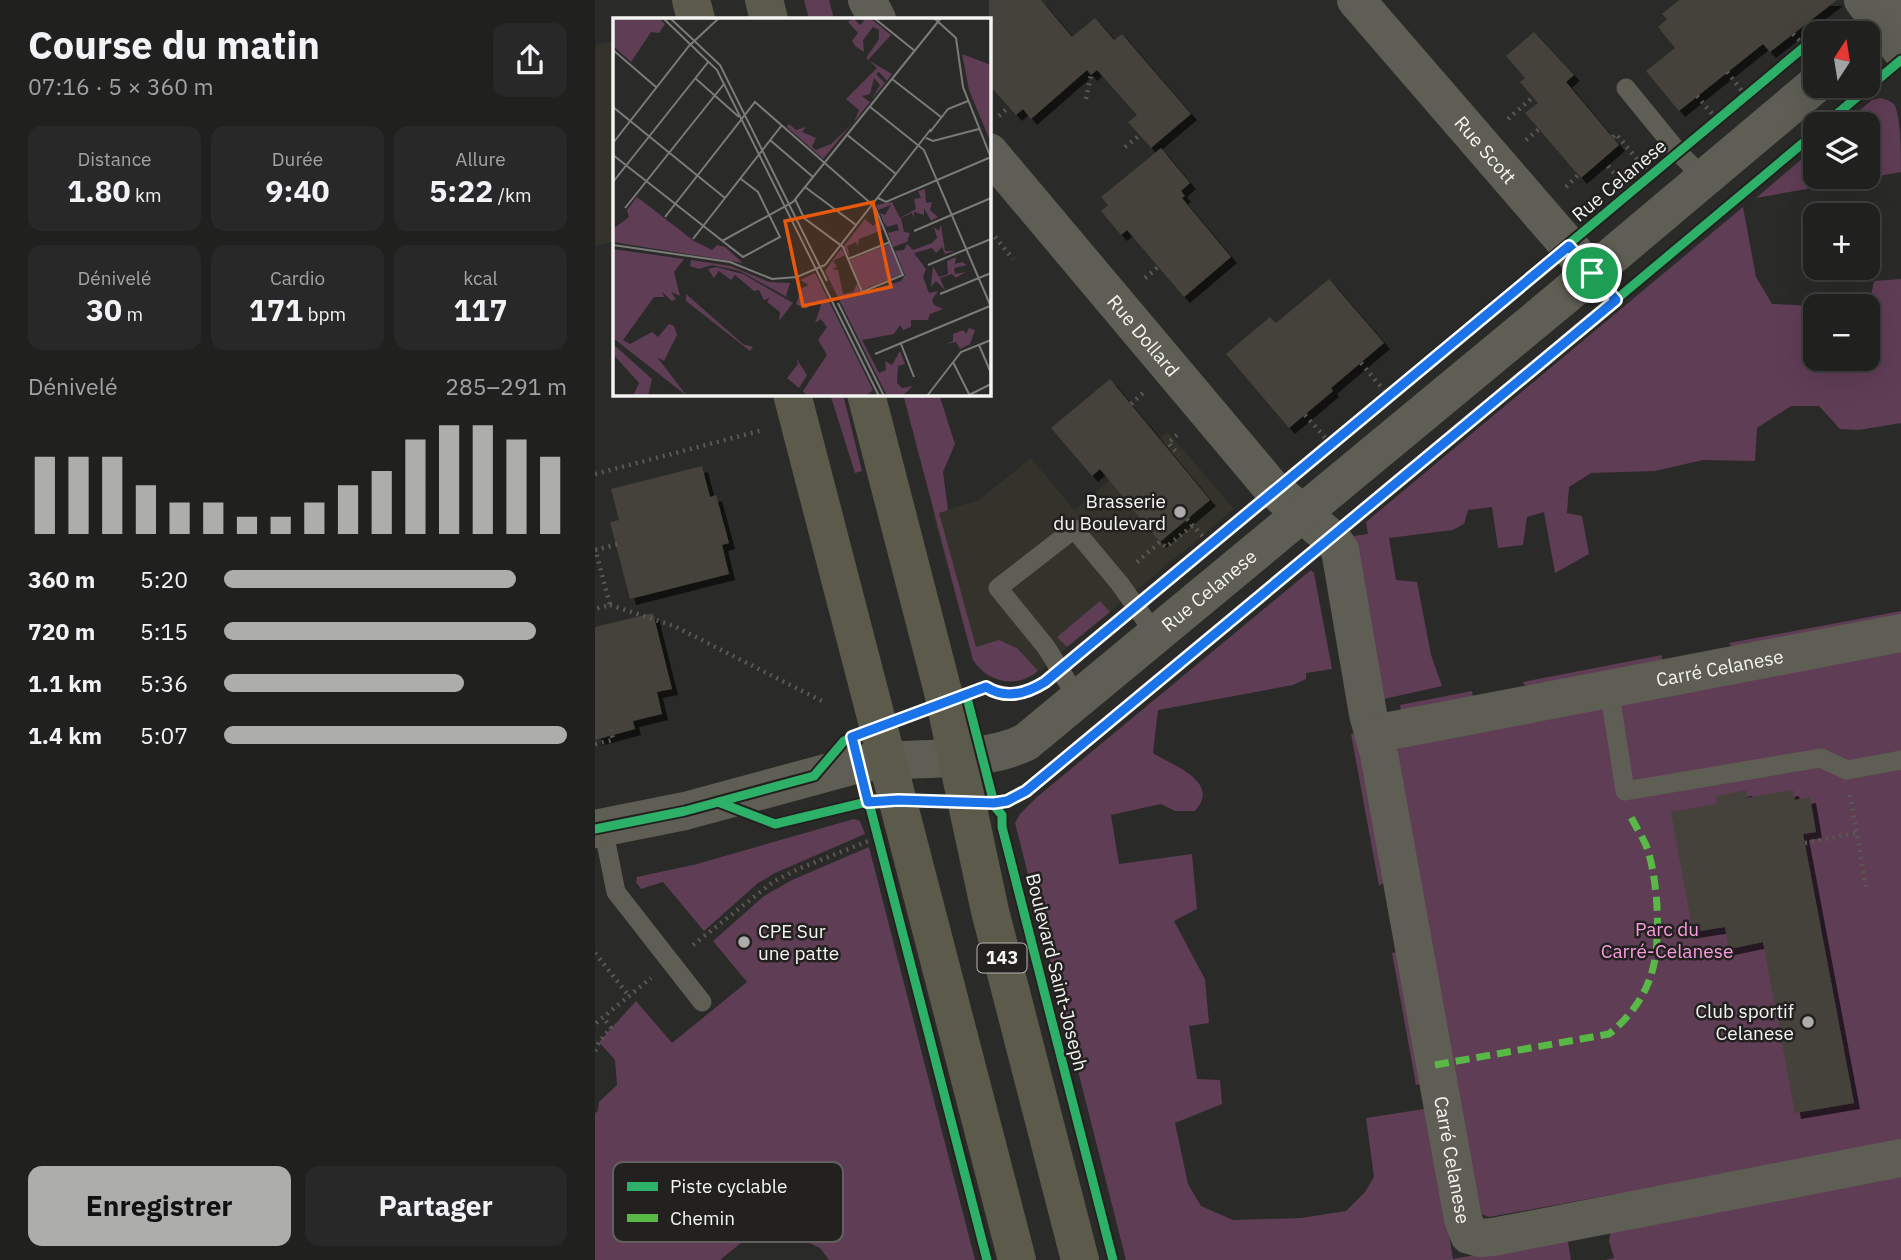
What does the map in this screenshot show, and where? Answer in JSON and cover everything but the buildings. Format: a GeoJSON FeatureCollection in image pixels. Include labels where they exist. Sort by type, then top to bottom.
{"type":"FeatureCollection","features":[{"type":"Feature","properties":{"kind":"main road"},"geometry":{"type":"LineString","coordinates":[[691,0],[696,18]]}},
{"type":"Feature","properties":{"kind":"main road"},"geometry":{"type":"LineString","coordinates":[[764,0],[769,18]]}},
{"type":"Feature","properties":{"kind":"main road"},"geometry":{"type":"LineString","coordinates":[[793,396],[1017,1260]]}},
{"type":"Feature","properties":{"kind":"main road","name":"143"},"geometry":{"type":"LineString","coordinates":[[867,396],[943,692],[990,911],[1080,1260]]}},
{"type":"Feature","properties":{"kind":"street"},"geometry":{"type":"LineString","coordinates":[[867,0],[876,18]]}},
{"type":"Feature","properties":{"kind":"street","name":"Rue Scott"},"geometry":{"type":"LineString","coordinates":[[1356,0],[1592,273]]}},
{"type":"Feature","properties":{"kind":"street","name":"Rue Celanese"},"geometry":{"type":"LineString","coordinates":[[599,829],[685,811],[832,771],[887,760],[995,753],[1026,742],[1592,273],[1691,165],[1803,71]]}},
{"type":"Feature","properties":{"kind":"street","name":"Rue Dollard"},"geometry":{"type":"LineString","coordinates":[[991,154],[1270,486],[1302,514]]}},
{"type":"Feature","properties":{"kind":"street","name":"Carré Celanese"},"geometry":{"type":"LineString","coordinates":[[1302,514],[1333,540],[1340,550],[1368,715],[1374,734],[1463,1219],[1469,1235],[1493,1237],[1901,1158]]}},
{"type":"Feature","properties":{"kind":"street","name":"Carré Celanese"},"geometry":{"type":"LineString","coordinates":[[1374,734],[1901,634]]}},
{"type":"Feature","properties":{"kind":"lane"},"geometry":{"type":"LineString","coordinates":[[1626,88],[1691,165]]}},
{"type":"Feature","properties":{"kind":"lane"},"geometry":{"type":"LineString","coordinates":[[1078,699],[1046,647],[998,589],[1074,529],[1120,584],[1156,635]]}},
{"type":"Feature","properties":{"kind":"lane"},"geometry":{"type":"LineString","coordinates":[[1609,688],[1625,792],[1821,758],[1847,770],[1901,760]]}},
{"type":"Feature","properties":{"kind":"lane"},"geometry":{"type":"LineString","coordinates":[[599,829],[616,892],[702,1002]]}},
{"type":"Feature","properties":{"kind":"path"},"geometry":{"type":"LineString","coordinates":[[1793,34],[1803,44]]}},
{"type":"Feature","properties":{"kind":"path"},"geometry":{"type":"LineString","coordinates":[[1727,72],[1745,94]]}},
{"type":"Feature","properties":{"kind":"path"},"geometry":{"type":"LineString","coordinates":[[1086,99],[1091,75]]}},
{"type":"Feature","properties":{"kind":"path"},"geometry":{"type":"LineString","coordinates":[[1697,96],[1716,117]]}},
{"type":"Feature","properties":{"kind":"path"},"geometry":{"type":"LineString","coordinates":[[1508,119],[1533,97]]}},
{"type":"Feature","properties":{"kind":"path"},"geometry":{"type":"LineString","coordinates":[[1526,140],[1539,129]]}},
{"type":"Feature","properties":{"kind":"path"},"geometry":{"type":"LineString","coordinates":[[1613,137],[1616,134],[1651,176]]}},
{"type":"Feature","properties":{"kind":"path"},"geometry":{"type":"LineString","coordinates":[[1125,147],[1140,135]]}},
{"type":"Feature","properties":{"kind":"path"},"geometry":{"type":"LineString","coordinates":[[1608,166],[1631,193]]}},
{"type":"Feature","properties":{"kind":"path"},"geometry":{"type":"LineString","coordinates":[[1566,187],[1578,175]]}},
{"type":"Feature","properties":{"kind":"path"},"geometry":{"type":"LineString","coordinates":[[995,237],[1013,259]]}},
{"type":"Feature","properties":{"kind":"path"},"geometry":{"type":"LineString","coordinates":[[1361,363],[1389,396]]}},
{"type":"Feature","properties":{"kind":"path"},"geometry":{"type":"LineString","coordinates":[[1380,404],[1399,388]]}},
{"type":"Feature","properties":{"kind":"path"},"geometry":{"type":"LineString","coordinates":[[1131,404],[1143,393]]}},
{"type":"Feature","properties":{"kind":"path"},"geometry":{"type":"LineString","coordinates":[[1305,415],[1331,445]]}},
{"type":"Feature","properties":{"kind":"path"},"geometry":{"type":"LineString","coordinates":[[595,474],[770,428]]}},
{"type":"Feature","properties":{"kind":"path"},"geometry":{"type":"LineString","coordinates":[[1177,435],[1168,443],[1179,455]]}},
{"type":"Feature","properties":{"kind":"path"},"geometry":{"type":"LineString","coordinates":[[1321,453],[1341,436]]}},
{"type":"Feature","properties":{"kind":"path"},"geometry":{"type":"LineString","coordinates":[[1187,519],[1209,544]]}},
{"type":"Feature","properties":{"kind":"path"},"geometry":{"type":"LineString","coordinates":[[1158,544],[1160,542],[1166,547],[1193,525]]}},
{"type":"Feature","properties":{"kind":"path"},"geometry":{"type":"LineString","coordinates":[[610,605],[595,549],[622,543]]}},
{"type":"Feature","properties":{"kind":"path"},"geometry":{"type":"LineString","coordinates":[[595,609],[610,605],[674,626],[824,702]]}},
{"type":"Feature","properties":{"kind":"path"},"geometry":{"type":"LineString","coordinates":[[595,744],[613,740],[611,730]]}},
{"type":"Feature","properties":{"kind":"path"},"geometry":{"type":"LineString","coordinates":[[1850,798],[1866,888]]}},
{"type":"Feature","properties":{"kind":"path"},"geometry":{"type":"LineString","coordinates":[[1805,844],[1857,833]]}},
{"type":"Feature","properties":{"kind":"path"},"geometry":{"type":"LineString","coordinates":[[707,934],[773,882],[798,869],[875,838],[882,849]]}},
{"type":"Feature","properties":{"kind":"path"},"geometry":{"type":"LineString","coordinates":[[595,953],[629,996],[596,1023]]}},
{"type":"Feature","properties":{"kind":"path"},"geometry":{"type":"LineString","coordinates":[[595,1051],[611,1028],[603,1017]]}},
{"type":"Feature","properties":{"kind":"shaded area"},"geometry":{"type":"Polygon","coordinates":[[[613,41],[613,241],[595,246],[595,45],[613,41]]]}},
{"type":"Feature","properties":{"kind":"shaded area"},"geometry":{"type":"Polygon","coordinates":[[[1168,432],[1234,509],[1034,675],[1009,682],[987,676],[973,660],[933,514],[979,500],[1031,458],[1074,510],[1168,432]]]}},
{"type":"Feature","properties":{"kind":"green space"},"geometry":{"type":"Polygon","coordinates":[[[804,0],[829,0],[834,18],[809,18],[804,0]]]}},
{"type":"Feature","properties":{"kind":"green space"},"geometry":{"type":"Polygon","coordinates":[[[1881,98],[1895,106],[1901,172],[1880,176],[1880,112],[1858,112],[1872,100],[1881,98]]]}},
{"type":"Feature","properties":{"kind":"green space"},"geometry":{"type":"Polygon","coordinates":[[[1803,158],[1803,189],[1806,189],[1756,198],[1803,158]]]}},
{"type":"Feature","properties":{"kind":"green space"},"geometry":{"type":"Polygon","coordinates":[[[1743,207],[1756,277],[1772,304],[1803,305],[1803,371],[1880,371],[1880,294],[1871,294],[1874,281],[1901,279],[1901,423],[1859,430],[1840,429],[1819,406],[1791,406],[1757,428],[1755,461],[1703,460],[1655,471],[1591,473],[1569,487],[1567,513],[1582,516],[1589,554],[1555,573],[1544,512],[1527,517],[1523,545],[1498,548],[1492,507],[1468,510],[1464,524],[1453,530],[1389,538],[1396,580],[1417,582],[1431,655],[1442,686],[1384,699],[1354,536],[1368,534],[1366,522],[1743,207]]]}},
{"type":"Feature","properties":{"kind":"green space"},"geometry":{"type":"Polygon","coordinates":[[[831,396],[843,396],[862,471],[855,473],[831,396]]]}},
{"type":"Feature","properties":{"kind":"green space"},"geometry":{"type":"Polygon","coordinates":[[[904,396],[940,396],[955,444],[943,472],[948,510],[939,513],[976,647],[999,640],[1017,648],[1038,671],[1021,680],[1003,681],[987,674],[973,660],[904,396]]]}},
{"type":"Feature","properties":{"kind":"green space"},"geometry":{"type":"Polygon","coordinates":[[[1311,570],[1314,573],[1332,669],[1306,673],[1306,679],[1293,685],[1158,710],[1153,753],[1191,775],[1202,791],[1202,800],[1195,811],[1175,811],[1161,804],[1111,815],[1119,864],[1192,854],[1197,909],[1174,921],[1205,979],[1209,1023],[1189,1026],[1197,1079],[1220,1080],[1222,1104],[1175,1123],[1188,1184],[1201,1206],[1233,1220],[1301,1218],[1346,1211],[1365,1192],[1374,1177],[1366,1118],[1424,1109],[1429,1114],[1453,1259],[1564,1239],[1568,1242],[1571,1260],[1126,1260],[1015,823],[1037,797],[1311,570]]]}},
{"type":"Feature","properties":{"kind":"green space"},"geometry":{"type":"Polygon","coordinates":[[[1100,601],[1110,612],[1067,647],[1057,637],[1100,601]]]}},
{"type":"Feature","properties":{"kind":"green space"},"geometry":{"type":"Polygon","coordinates":[[[1901,611],[1901,617],[1732,647],[1729,643],[1901,611]]]}},
{"type":"Feature","properties":{"kind":"green space","name":"Parc du Carré-Celanese"},"geometry":{"type":"Polygon","coordinates":[[[1901,651],[1901,1142],[1489,1217],[1481,1214],[1396,753],[1400,747],[1901,651]]]}},
{"type":"Feature","properties":{"kind":"green space"},"geometry":{"type":"Polygon","coordinates":[[[1662,655],[1662,662],[1530,687],[1523,682],[1662,655]]]}},
{"type":"Feature","properties":{"kind":"green space"},"geometry":{"type":"Polygon","coordinates":[[[1472,691],[1473,697],[1401,711],[1400,705],[1472,691]]]}},
{"type":"Feature","properties":{"kind":"green space"},"geometry":{"type":"Polygon","coordinates":[[[1357,733],[1385,881],[1379,886],[1351,734],[1357,733]]]}},
{"type":"Feature","properties":{"kind":"green space"},"geometry":{"type":"Polygon","coordinates":[[[854,819],[860,821],[865,834],[758,883],[704,931],[663,882],[641,889],[636,882],[637,877],[697,864],[854,819]]]}},
{"type":"Feature","properties":{"kind":"green space"},"geometry":{"type":"Polygon","coordinates":[[[869,847],[975,1260],[829,1260],[820,1248],[808,1242],[843,1242],[843,1162],[613,1162],[613,1242],[742,1242],[720,1260],[595,1260],[595,1113],[598,1111],[599,1102],[617,1085],[615,1060],[599,1042],[636,1001],[672,1043],[747,982],[713,941],[764,896],[792,880],[869,847]]]}},
{"type":"Feature","properties":{"kind":"green space"},"geometry":{"type":"Polygon","coordinates":[[[1397,952],[1420,1084],[1416,1085],[1392,953],[1397,952]]]}},
{"type":"Feature","properties":{"kind":"green space"},"geometry":{"type":"Polygon","coordinates":[[[1901,1176],[1901,1260],[1605,1260],[1614,1258],[1609,1241],[1611,1230],[1901,1176]]]}},
{"type":"Feature","properties":{"kind":"marked path"},"geometry":{"type":"LineString","coordinates":[[1435,1065],[1609,1034],[1634,1009],[1647,986],[1654,965],[1657,916],[1655,882],[1649,854],[1630,815]]}},
{"type":"Feature","properties":{"kind":"cycle path"},"geometry":{"type":"LineString","coordinates":[[595,829],[685,811],[814,776],[844,741],[852,737],[986,687],[1001,693],[1016,694],[1045,682],[1803,48]]}},
{"type":"Feature","properties":{"kind":"cycle path"},"geometry":{"type":"LineString","coordinates":[[1839,112],[1901,60]]}},
{"type":"Feature","properties":{"kind":"cycle path"},"geometry":{"type":"LineString","coordinates":[[718,802],[775,824],[871,801],[994,802],[1017,797],[1803,143]]}},
{"type":"Feature","properties":{"kind":"cycle path","name":"Boulevard Saint-Joseph"},"geometry":{"type":"LineString","coordinates":[[966,694],[995,807],[1002,815],[1002,827],[1113,1260]]}},
{"type":"Feature","properties":{"kind":"cycle path"},"geometry":{"type":"LineString","coordinates":[[852,737],[987,1260]]}},
{"type":"Feature","properties":{"kind":"place","name":"Brasserie du Boulevard"},"geometry":{"type":"Point","coordinates":[1180,512]}},
{"type":"Feature","properties":{"kind":"place","name":"CPE Sur une patte"},"geometry":{"type":"Point","coordinates":[744,942]}},
{"type":"Feature","properties":{"kind":"place","name":"Club sportif Celanese"},"geometry":{"type":"Point","coordinates":[1808,1022]}},
{"type":"Feature","properties":{"kind":"route"},"geometry":{"type":"LineString","coordinates":[[1569,246],[1592,273],[1616,300],[1026,791],[1007,801],[994,803],[898,800],[868,802],[852,737],[986,687],[995,692],[1014,694],[1045,682],[1569,246]]}}]}
